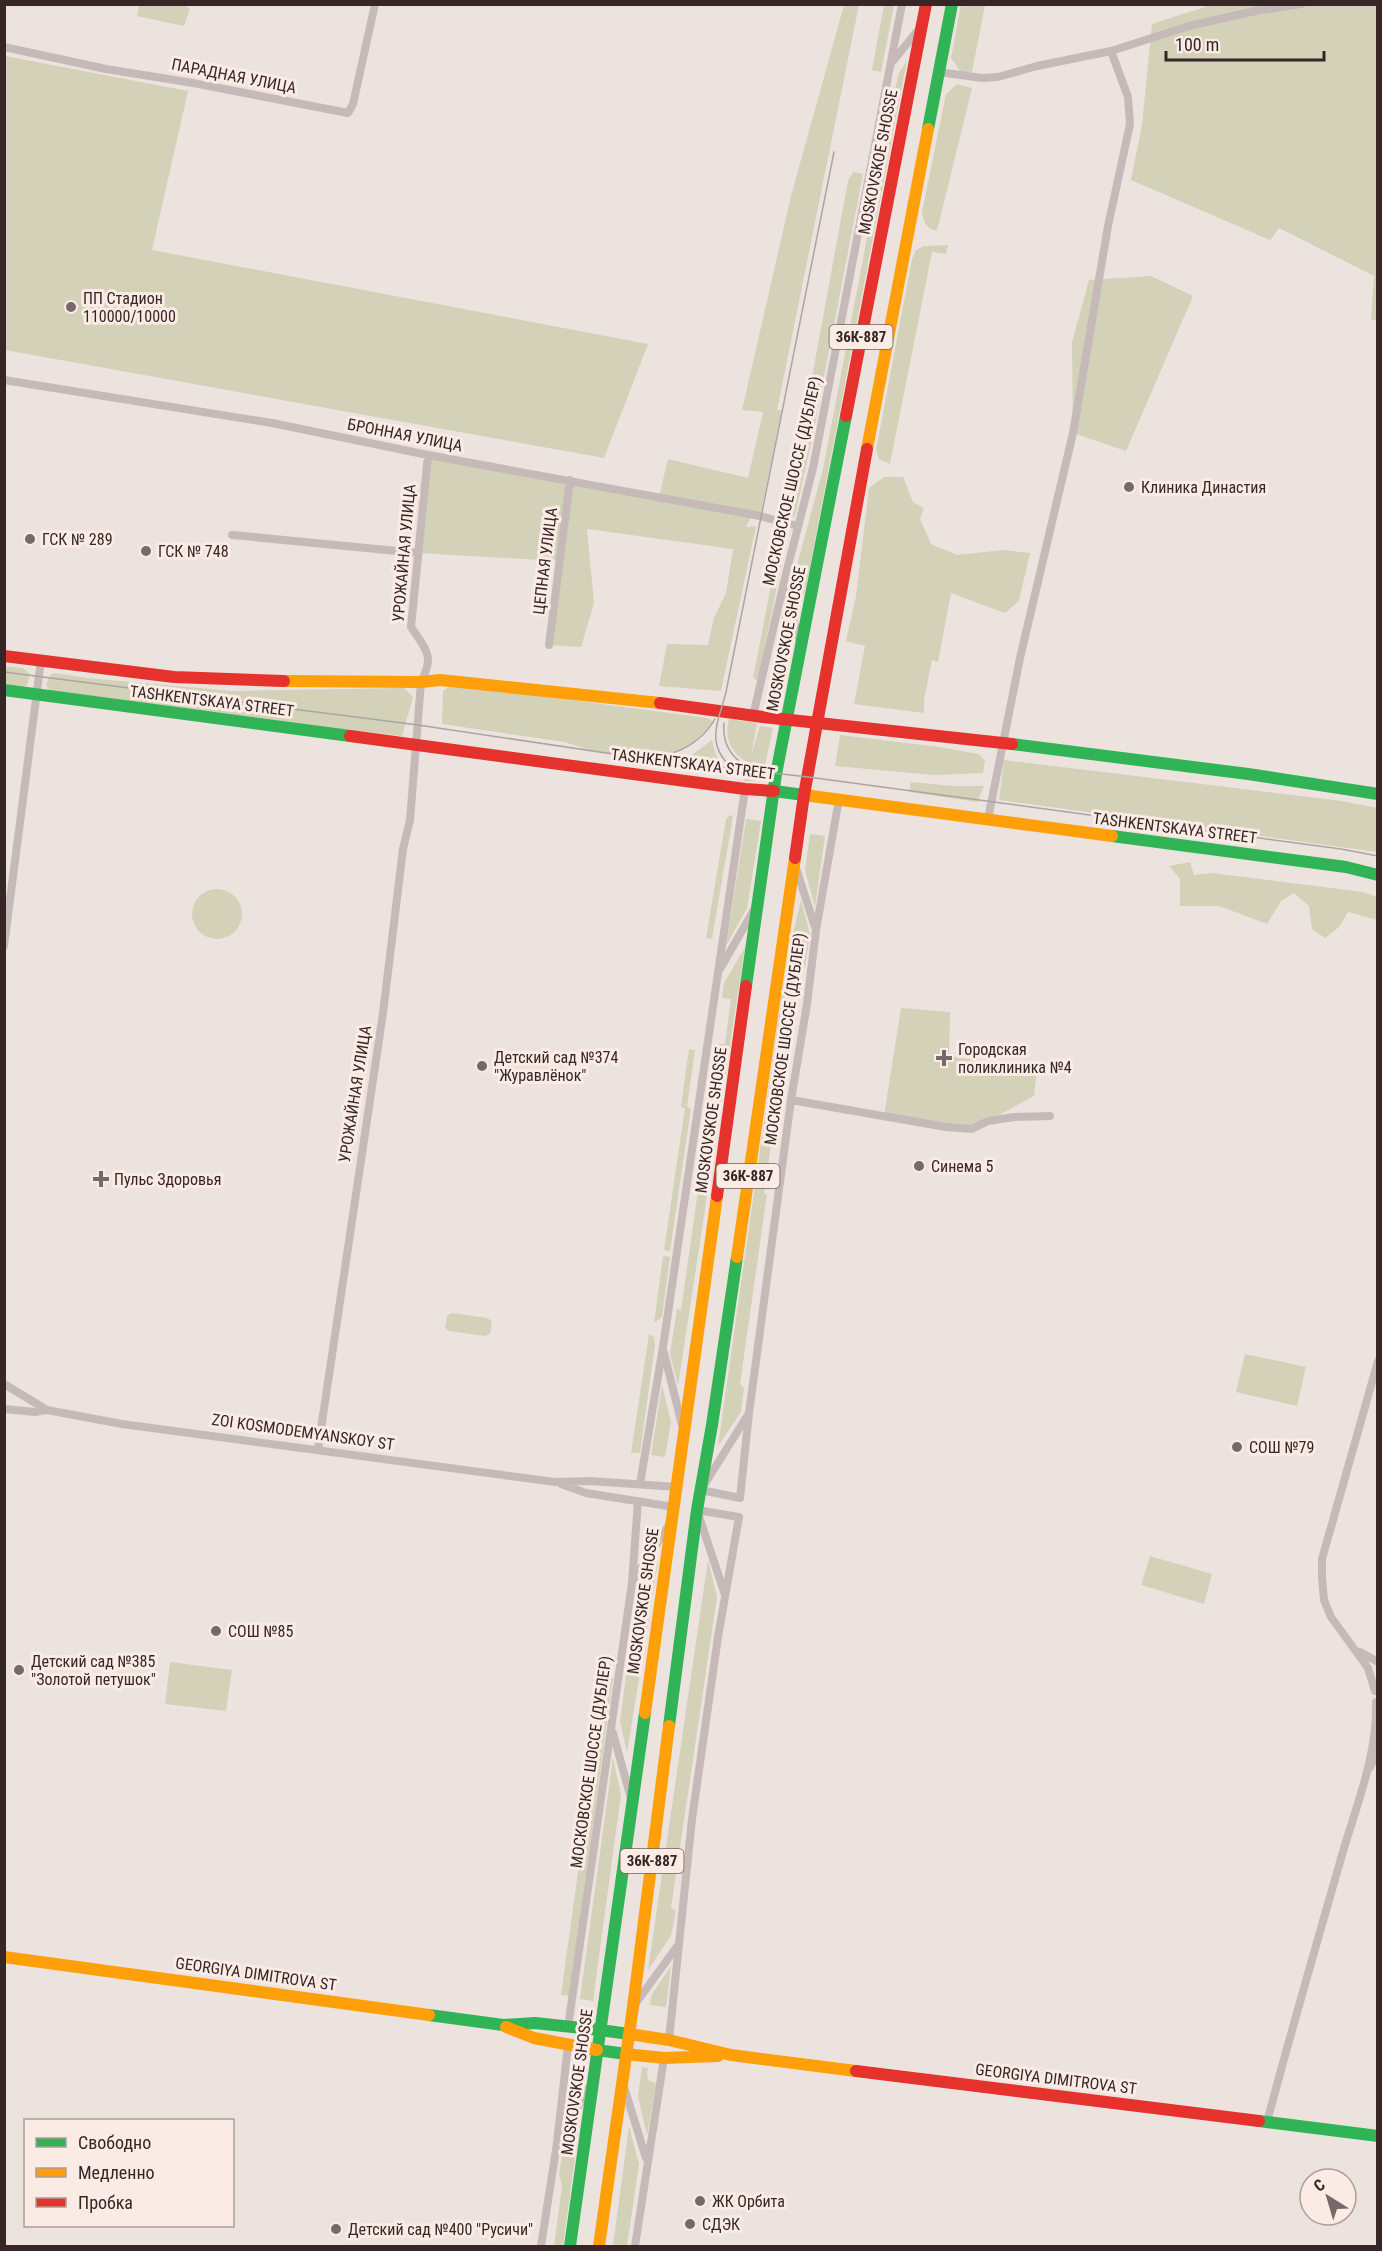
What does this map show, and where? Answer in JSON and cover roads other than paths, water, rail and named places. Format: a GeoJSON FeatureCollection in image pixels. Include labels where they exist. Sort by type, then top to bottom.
{"type":"FeatureCollection","features":[{"type":"Feature","properties":{"kind":"main road","name":"MOSKOVSKOE SHOSSE"},"geometry":{"type":"LineString","coordinates":[[570,2247],[774,791],[786,719],[926,4]]}},
{"type":"Feature","properties":{"kind":"main road","name":"36К-887"},"geometry":{"type":"LineString","coordinates":[[599,2247],[633,2007],[697,1510],[804,795],[876,400],[952,4]]}},
{"type":"Feature","properties":{"kind":"main road","name":"TASHKENTSKAYA STREET"},"geometry":{"type":"LineString","coordinates":[[4,656],[174,677],[277,681],[421,682],[440,680],[475,683],[1002,743],[1248,774],[1377,794]]}},
{"type":"Feature","properties":{"kind":"main road","name":"TASHKENTSKAYA STREET"},"geometry":{"type":"LineString","coordinates":[[4,690],[745,789],[839,799],[1346,867],[1377,874]]}},
{"type":"Feature","properties":{"kind":"main road"},"geometry":{"type":"LineString","coordinates":[[677,1487],[701,1490]]}},
{"type":"Feature","properties":{"kind":"main road"},"geometry":{"type":"LineString","coordinates":[[674,1507],[697,1510]]}},
{"type":"Feature","properties":{"kind":"main road","name":"GEORGIYA DIMITROVA ST"},"geometry":{"type":"LineString","coordinates":[[4,1957],[503,2025],[535,2023],[600,2030],[669,2040],[731,2055],[1377,2136]]}},
{"type":"Feature","properties":{"kind":"main road","name":"GEORGIYA DIMITROVA ST"},"geometry":{"type":"LineString","coordinates":[[503,2025],[534,2038],[626,2054],[664,2058],[731,2055]]}},
{"type":"Feature","properties":{"kind":"street","name":"ПАРАДНАЯ УЛИЦА"},"geometry":{"type":"LineString","coordinates":[[4,47],[106,69],[348,113],[355,96],[375,4]]}},
{"type":"Feature","properties":{"kind":"street","name":"МОСКОВСКОЕ ШОССЕ (ДУБЛЕР)"},"geometry":{"type":"LineString","coordinates":[[753,716],[813,468],[902,4]]}},
{"type":"Feature","properties":{"kind":"street"},"geometry":{"type":"LineString","coordinates":[[939,72],[998,78],[1037,66],[1111,51],[1189,26],[1255,11],[1301,4]]}},
{"type":"Feature","properties":{"kind":"street"},"geometry":{"type":"LineString","coordinates":[[892,63],[921,26]]}},
{"type":"Feature","properties":{"kind":"street"},"geometry":{"type":"LineString","coordinates":[[988,819],[1002,743],[1073,433],[1108,226],[1130,124],[1128,97],[1111,51]]}},
{"type":"Feature","properties":{"kind":"street","name":"БРОННАЯ УЛИЦА"},"geometry":{"type":"LineString","coordinates":[[4,380],[272,423],[428,455],[760,516],[798,526]]}},
{"type":"Feature","properties":{"kind":"street","name":"УРОЖАЙНАЯ УЛИЦА"},"geometry":{"type":"LineString","coordinates":[[318,1449],[383,1013],[398,905],[403,849],[410,820],[421,682],[430,666],[427,651],[411,627],[428,455]]}},
{"type":"Feature","properties":{"kind":"street","name":"ЦЕПНАЯ УЛИЦА"},"geometry":{"type":"LineString","coordinates":[[549,645],[570,480]]}},
{"type":"Feature","properties":{"kind":"street"},"geometry":{"type":"LineString","coordinates":[[232,535],[418,553]]}},
{"type":"Feature","properties":{"kind":"street"},"geometry":{"type":"LineString","coordinates":[[784,582],[801,648]]}},
{"type":"Feature","properties":{"kind":"street"},"geometry":{"type":"LineString","coordinates":[[4,946],[41,660]]}},
{"type":"Feature","properties":{"kind":"street"},"geometry":{"type":"LineString","coordinates":[[639,1484],[663,1347],[745,789]]}},
{"type":"Feature","properties":{"kind":"street","name":"МОСКОВСКОЕ ШОССЕ (ДУБЛЕР)"},"geometry":{"type":"LineString","coordinates":[[701,1490],[741,1498],[749,1413],[791,1100],[807,1004],[816,930],[839,799]]}},
{"type":"Feature","properties":{"kind":"street"},"geometry":{"type":"LineString","coordinates":[[795,862],[816,930]]}},
{"type":"Feature","properties":{"kind":"street"},"geometry":{"type":"LineString","coordinates":[[717,975],[759,902]]}},
{"type":"Feature","properties":{"kind":"street"},"geometry":{"type":"LineString","coordinates":[[791,1100],[946,1127],[972,1129],[988,1121],[1014,1117],[1050,1116]]}},
{"type":"Feature","properties":{"kind":"street"},"geometry":{"type":"LineString","coordinates":[[663,1347],[684,1433]]}},
{"type":"Feature","properties":{"kind":"street"},"geometry":{"type":"LineString","coordinates":[[1267,2122],[1282,2062],[1365,1775],[1377,1717],[1376,1687],[1368,1668],[1331,1617],[1324,1600],[1322,1559],[1377,1362]]}},
{"type":"Feature","properties":{"kind":"street","name":"ZOI KOSMODEMYANSKOY ST"},"geometry":{"type":"LineString","coordinates":[[4,1384],[47,1410]]}},
{"type":"Feature","properties":{"kind":"street","name":"ZOI KOSMODEMYANSKOY ST"},"geometry":{"type":"LineString","coordinates":[[4,1409],[35,1412],[47,1410],[122,1424],[555,1482]]}},
{"type":"Feature","properties":{"kind":"street"},"geometry":{"type":"LineString","coordinates":[[701,1490],[749,1413]]}},
{"type":"Feature","properties":{"kind":"street"},"geometry":{"type":"LineString","coordinates":[[555,1482],[677,1487]]}},
{"type":"Feature","properties":{"kind":"street"},"geometry":{"type":"LineString","coordinates":[[555,1482],[586,1493],[674,1507]]}},
{"type":"Feature","properties":{"kind":"street","name":"МОСКОВСКОЕ ШОССЕ (ДУБЛЕР)"},"geometry":{"type":"LineString","coordinates":[[568,2027],[632,1583],[638,1501]]}},
{"type":"Feature","properties":{"kind":"street"},"geometry":{"type":"LineString","coordinates":[[669,2040],[692,1819],[725,1595],[739,1517],[697,1510],[725,1595]]}},
{"type":"Feature","properties":{"kind":"street"},"geometry":{"type":"LineString","coordinates":[[632,1583],[671,1522]]}},
{"type":"Feature","properties":{"kind":"street"},"geometry":{"type":"LineString","coordinates":[[1357,1650],[1377,1662]]}},
{"type":"Feature","properties":{"kind":"street"},"geometry":{"type":"LineString","coordinates":[[612,1729],[632,1803]]}},
{"type":"Feature","properties":{"kind":"street"},"geometry":{"type":"LineString","coordinates":[[1365,1775],[1377,1752]]}},
{"type":"Feature","properties":{"kind":"street"},"geometry":{"type":"LineString","coordinates":[[633,2007],[678,1945]]}},
{"type":"Feature","properties":{"kind":"street"},"geometry":{"type":"LineString","coordinates":[[541,2247],[557,2142],[568,2045]]}},
{"type":"Feature","properties":{"kind":"street"},"geometry":{"type":"LineString","coordinates":[[635,2247],[664,2058]]}},
{"type":"Feature","properties":{"kind":"street"},"geometry":{"type":"LineString","coordinates":[[557,2142],[593,2079]]}},
{"type":"Feature","properties":{"kind":"street"},"geometry":{"type":"LineString","coordinates":[[622,2081],[647,2162]]}},
{"type":"Feature","properties":{"kind":"tram line"},"geometry":{"type":"LineString","coordinates":[[734,770],[719,751],[716,742],[717,724],[726,692],[834,152]]}},
{"type":"Feature","properties":{"kind":"tram line"},"geometry":{"type":"LineString","coordinates":[[4,672],[418,725],[640,758],[808,777],[1341,849],[1378,856]]}},
{"type":"Feature","properties":{"kind":"tram line"},"geometry":{"type":"LineString","coordinates":[[657,756],[666,755],[690,745],[710,727],[715,719]]}},
{"type":"Feature","properties":{"kind":"tram line"},"geometry":{"type":"LineString","coordinates":[[724,723],[725,738],[730,750],[750,769]]}},
{"type":"Feature","properties":{"kind":"place","name":"ПП Стадион 110000/10000"},"geometry":{"type":"Point","coordinates":[71,307]}},
{"type":"Feature","properties":{"kind":"place","name":"Клиника Династия"},"geometry":{"type":"Point","coordinates":[1129,487]}},
{"type":"Feature","properties":{"kind":"place","name":"ГСК № 289"},"geometry":{"type":"Point","coordinates":[30,539]}},
{"type":"Feature","properties":{"kind":"place","name":"ГСК № 748"},"geometry":{"type":"Point","coordinates":[146,551]}},
{"type":"Feature","properties":{"kind":"place","name":"Городская поликлиника №4"},"geometry":{"type":"Point","coordinates":[944,1058]}},
{"type":"Feature","properties":{"kind":"place","name":"Детский сад №374 \"Журавлёнок\""},"geometry":{"type":"Point","coordinates":[482,1066]}},
{"type":"Feature","properties":{"kind":"place","name":"Синема 5"},"geometry":{"type":"Point","coordinates":[919,1166]}},
{"type":"Feature","properties":{"kind":"place","name":"Пульс Здоровья"},"geometry":{"type":"Point","coordinates":[101,1179]}},
{"type":"Feature","properties":{"kind":"place","name":"СОШ №79"},"geometry":{"type":"Point","coordinates":[1237,1447]}},
{"type":"Feature","properties":{"kind":"place","name":"СОШ №85"},"geometry":{"type":"Point","coordinates":[216,1631]}},
{"type":"Feature","properties":{"kind":"place","name":"Детский сад №385 \"Золотой петушок\""},"geometry":{"type":"Point","coordinates":[19,1670]}},
{"type":"Feature","properties":{"kind":"place","name":"ЖК Орбита"},"geometry":{"type":"Point","coordinates":[700,2201]}},
{"type":"Feature","properties":{"kind":"place","name":"СДЭК"},"geometry":{"type":"Point","coordinates":[690,2224]}},
{"type":"Feature","properties":{"kind":"place","name":"Детский сад №400 \"Русичи\""},"geometry":{"type":"Point","coordinates":[336,2229]}}]}
